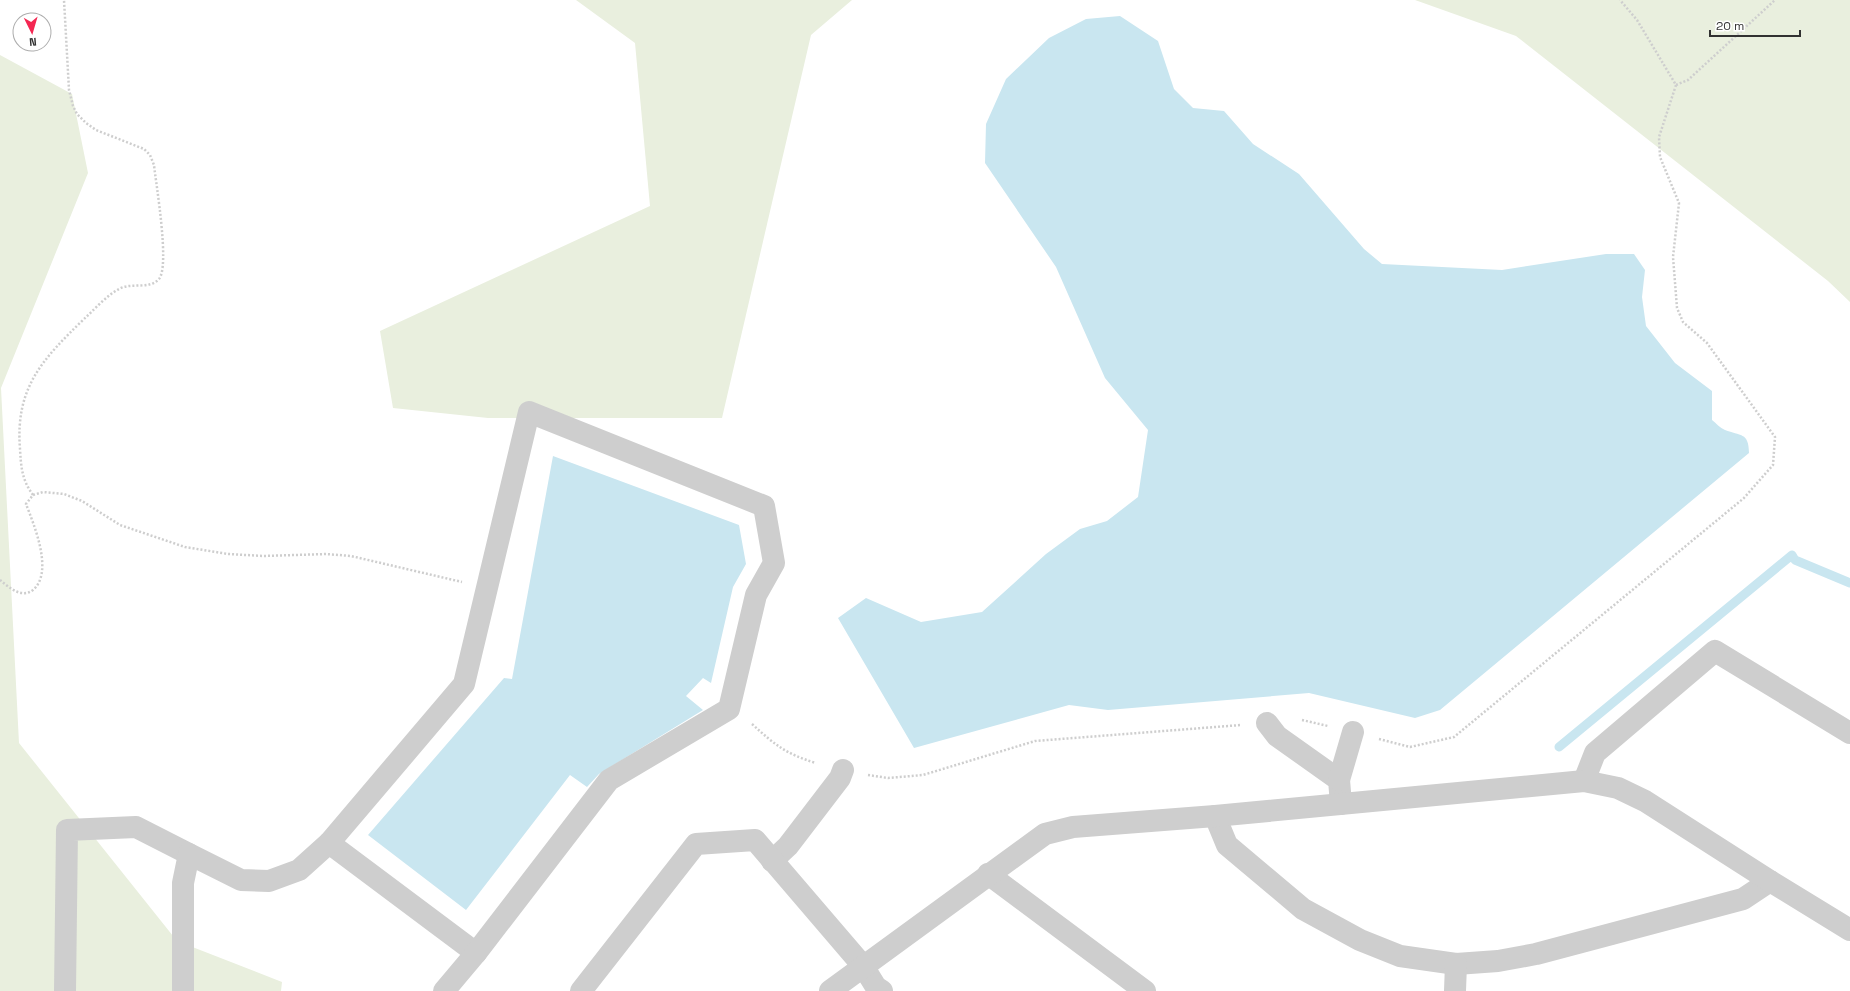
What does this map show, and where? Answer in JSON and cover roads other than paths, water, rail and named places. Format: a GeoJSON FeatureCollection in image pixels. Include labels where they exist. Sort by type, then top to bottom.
{"type":"FeatureCollection","features":[{"type":"Feature","properties":{"kind":"street"},"geometry":{"type":"LineString","coordinates":[[65,991],[67,830],[136,827],[241,880],[269,881],[299,870],[328,843],[464,684],[529,412],[764,506],[774,563],[756,595],[729,709],[608,780],[476,953],[444,991]]}},
{"type":"Feature","properties":{"kind":"street"},"geometry":{"type":"LineString","coordinates":[[1584,781],[1595,753],[1715,651],[1850,733]]}},
{"type":"Feature","properties":{"kind":"street"},"geometry":{"type":"LineString","coordinates":[[1267,723],[1277,736],[1339,780]]}},
{"type":"Feature","properties":{"kind":"street"},"geometry":{"type":"LineString","coordinates":[[1341,804],[1339,780],[1353,732]]}},
{"type":"Feature","properties":{"kind":"street"},"geometry":{"type":"LineString","coordinates":[[772,861],[788,846],[840,778],[843,770]]}},
{"type":"Feature","properties":{"kind":"street"},"geometry":{"type":"LineString","coordinates":[[830,991],[988,874],[1045,834],[1073,827],[1215,816],[1584,781],[1618,788],[1645,801],[1850,930]]}},
{"type":"Feature","properties":{"kind":"street"},"geometry":{"type":"LineString","coordinates":[[1215,816],[1227,845],[1303,909],[1360,940],[1400,956],[1456,964],[1498,961],[1552,950],[1743,899],[1770,881]]}},
{"type":"Feature","properties":{"kind":"street"},"geometry":{"type":"LineString","coordinates":[[581,991],[696,844],[755,840],[863,966],[876,987],[882,991]]}},
{"type":"Feature","properties":{"kind":"street"},"geometry":{"type":"LineString","coordinates":[[328,843],[476,953]]}},
{"type":"Feature","properties":{"kind":"street"},"geometry":{"type":"LineString","coordinates":[[183,991],[183,883],[189,854]]}},
{"type":"Feature","properties":{"kind":"street"},"geometry":{"type":"LineString","coordinates":[[988,874],[1145,991]]}},
{"type":"Feature","properties":{"kind":"street"},"geometry":{"type":"LineString","coordinates":[[1455,991],[1456,964]]}},
{"type":"Feature","properties":{"kind":"water"},"geometry":{"type":"Polygon","coordinates":[[[1120,16],[1158,41],[1174,89],[1193,108],[1224,111],[1253,144],[1299,174],[1364,249],[1382,264],[1502,270],[1606,254],[1634,254],[1645,270],[1642,297],[1646,326],[1675,363],[1712,391],[1712,420],[1723,429],[1743,436],[1749,446],[1749,453],[1440,710],[1415,718],[1309,693],[1108,710],[1069,705],[914,748],[838,618],[866,598],[921,622],[982,612],[1046,554],[1080,529],[1107,521],[1138,497],[1148,430],[1105,378],[1056,267],[985,163],[986,124],[1006,79],[1049,38],[1086,19],[1120,16]]]}},
{"type":"Feature","properties":{"kind":"water"},"geometry":{"type":"Polygon","coordinates":[[[553,456],[739,525],[746,564],[733,587],[711,683],[703,678],[686,696],[703,710],[599,774],[587,787],[570,775],[466,910],[368,835],[504,678],[512,679],[553,456]]]}},
{"type":"Feature","properties":{"kind":"waterway"},"geometry":{"type":"LineString","coordinates":[[1559,747],[1792,555],[1795,560],[1850,583]]}}]}
